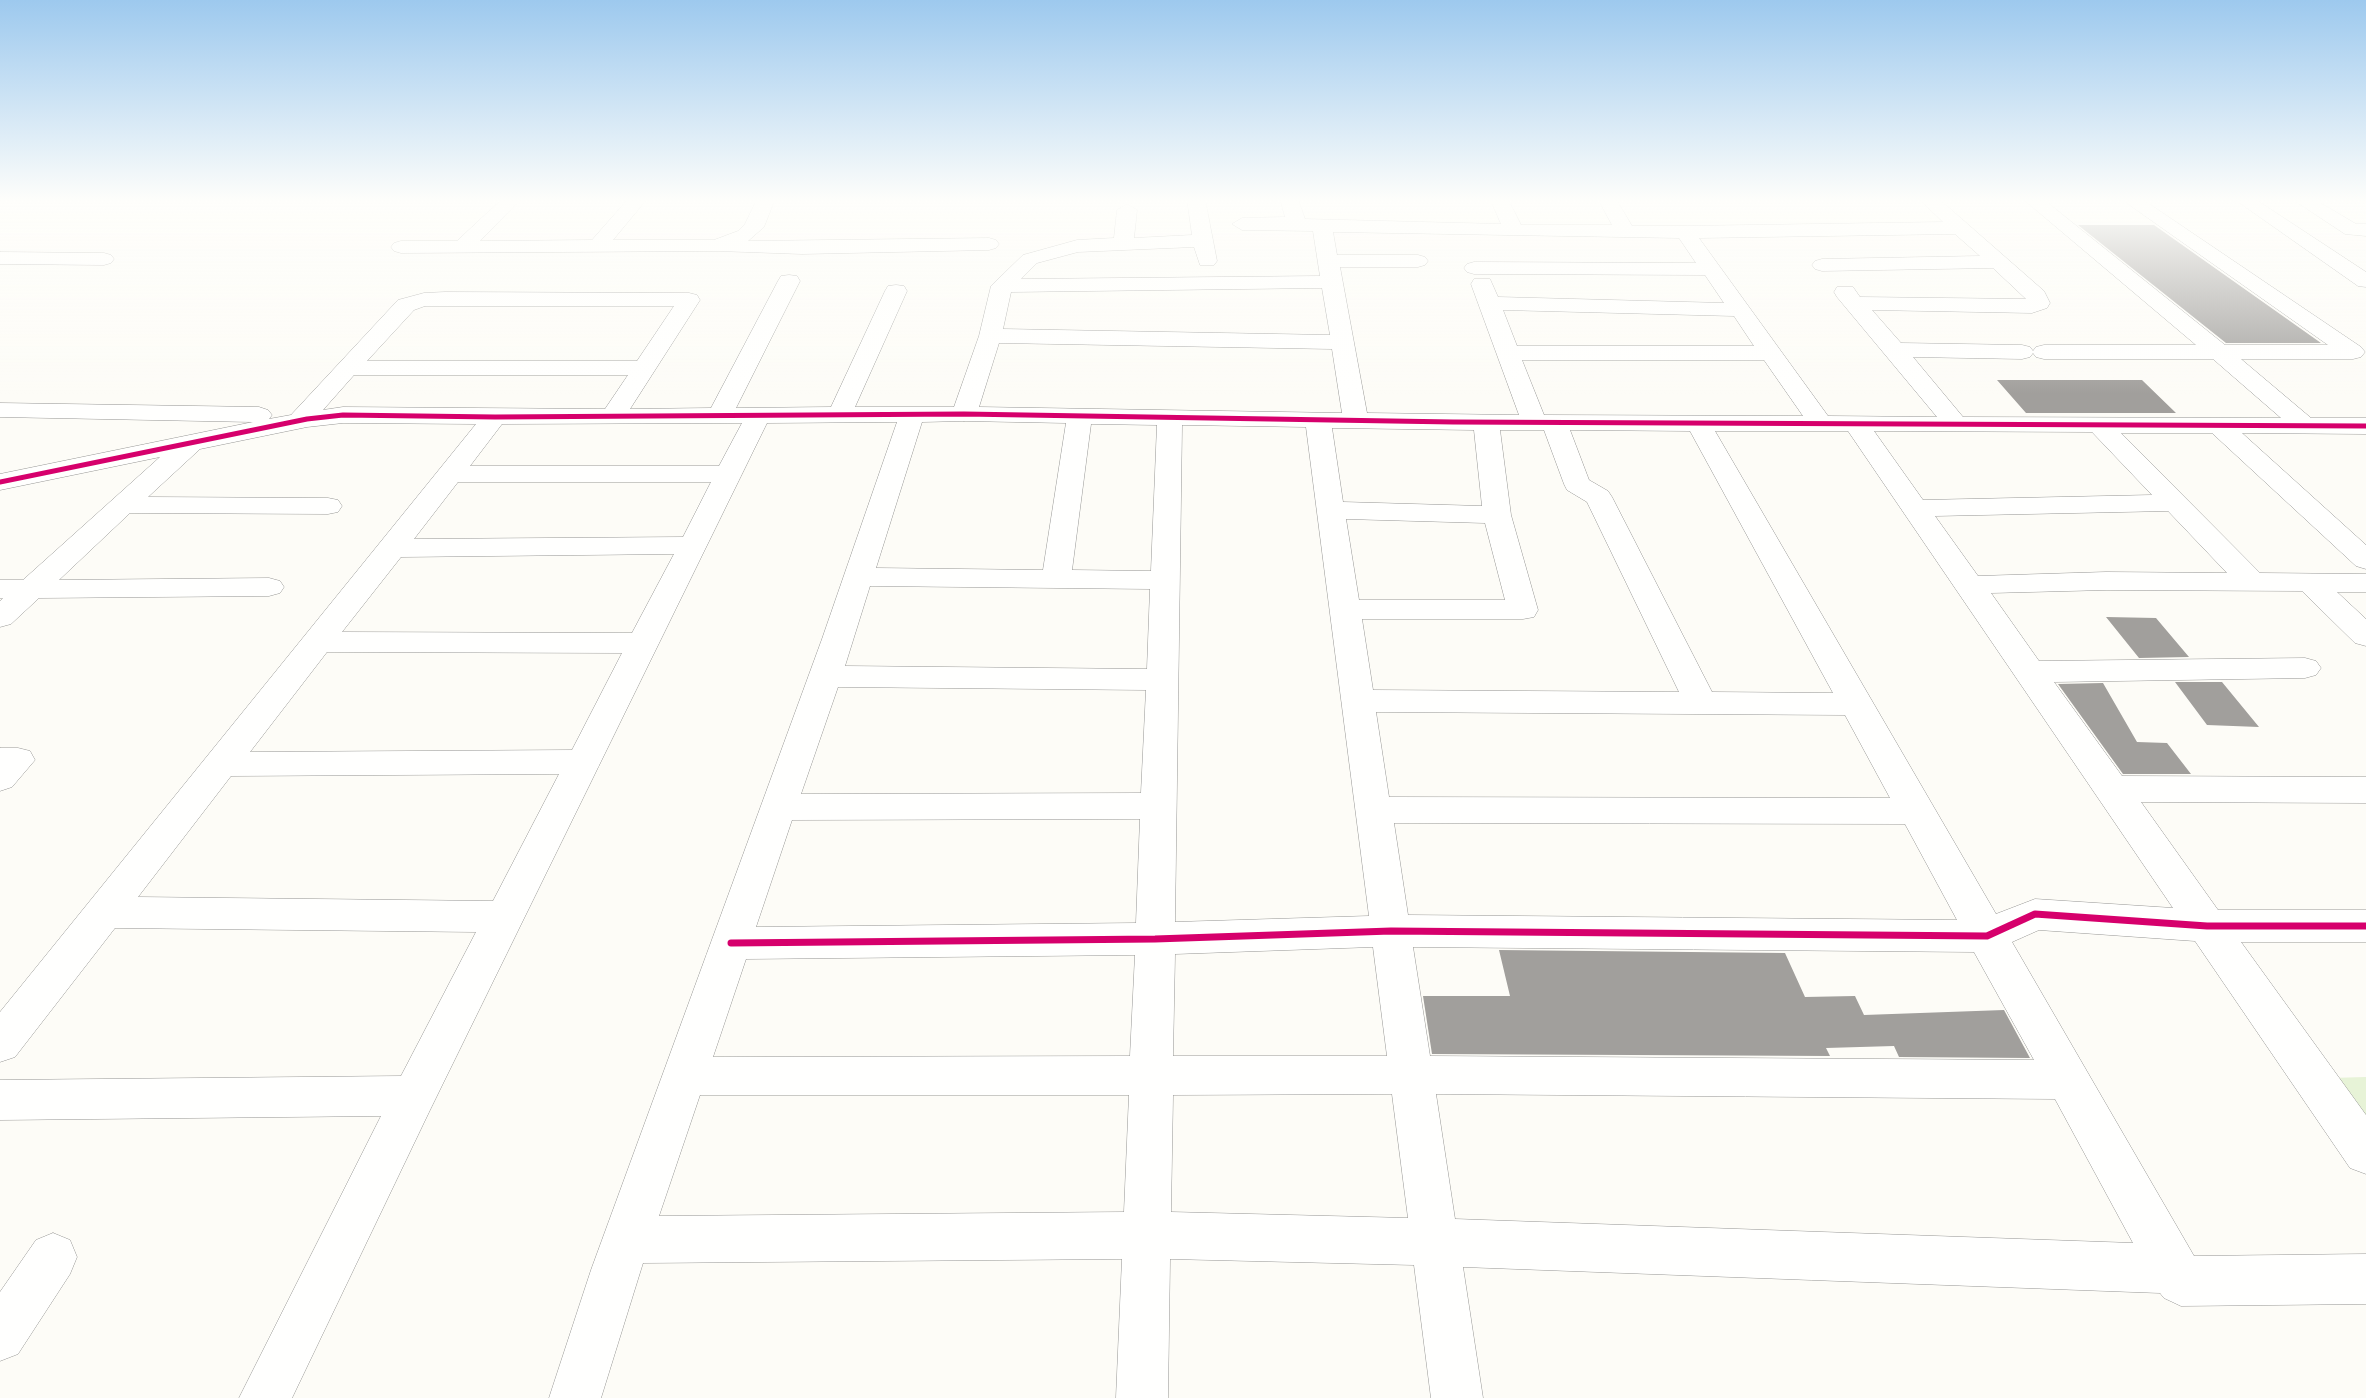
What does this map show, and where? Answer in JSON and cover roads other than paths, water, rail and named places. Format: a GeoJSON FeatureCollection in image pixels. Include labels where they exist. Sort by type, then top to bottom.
{"type":"FeatureCollection","features":[{"type":"Feature","properties":{"kind":"street"},"geometry":{"type":"LineString","coordinates":[[964,414],[990,336],[1002,286],[1025,264]]}},
{"type":"Feature","properties":{"kind":"street"},"geometry":{"type":"LineString","coordinates":[[1205,284],[1207,264]]}},
{"type":"Feature","properties":{"kind":"street"},"geometry":{"type":"LineString","coordinates":[[1328,264],[1356,420]]}},
{"type":"Feature","properties":{"kind":"street"},"geometry":{"type":"LineString","coordinates":[[1002,286],[1205,284],[1389,264]]}},
{"type":"Feature","properties":{"kind":"street"},"geometry":{"type":"LineString","coordinates":[[1472,264],[1509,352],[1544,422],[1577,484],[1584,490],[1593,491],[1598,497],[1701,703]]}},
{"type":"Feature","properties":{"kind":"street"},"geometry":{"type":"LineString","coordinates":[[1708,264],[1821,424]]}},
{"type":"Feature","properties":{"kind":"street"},"geometry":{"type":"LineString","coordinates":[[1822,265],[1866,264]]}},
{"type":"Feature","properties":{"kind":"street"},"geometry":{"type":"LineString","coordinates":[[1855,303],[2032,306],[2039,303],[2036,296],[1999,264]]}},
{"type":"Feature","properties":{"kind":"street"},"geometry":{"type":"LineString","coordinates":[[2112,264],[2305,426]]}},
{"type":"Feature","properties":{"kind":"street"},"geometry":{"type":"LineString","coordinates":[[2228,264],[2358,352]]}},
{"type":"Feature","properties":{"kind":"street"},"geometry":{"type":"LineString","coordinates":[[2341,264],[2366,281]]}},
{"type":"Feature","properties":{"kind":"street"},"geometry":{"type":"LineString","coordinates":[[1822,265],[1957,425]]}},
{"type":"Feature","properties":{"kind":"street"},"geometry":{"type":"LineString","coordinates":[[1474,268],[1711,269]]}},
{"type":"Feature","properties":{"kind":"street"},"geometry":{"type":"LineString","coordinates":[[720,416],[789,281]]}},
{"type":"Feature","properties":{"kind":"street"},"geometry":{"type":"LineString","coordinates":[[840,414],[896,291]]}},
{"type":"Feature","properties":{"kind":"street"},"geometry":{"type":"LineString","coordinates":[[0,482],[301,418],[406,305],[424,300],[688,300],[613,416]]}},
{"type":"Feature","properties":{"kind":"street"},"geometry":{"type":"LineString","coordinates":[[1490,303],[1740,310]]}},
{"type":"Feature","properties":{"kind":"street"},"geometry":{"type":"LineString","coordinates":[[990,336],[1342,342]]}},
{"type":"Feature","properties":{"kind":"street"},"geometry":{"type":"LineString","coordinates":[[1894,350],[2358,352]]}},
{"type":"Feature","properties":{"kind":"street"},"geometry":{"type":"LineString","coordinates":[[1509,352],[1771,353]]}},
{"type":"Feature","properties":{"kind":"street"},"geometry":{"type":"LineString","coordinates":[[346,368],[644,368]]}},
{"type":"Feature","properties":{"kind":"street"},"geometry":{"type":"LineString","coordinates":[[0,411],[301,418],[343,415],[495,417],[964,414],[1486,422],[2366,426]]}},
{"type":"Feature","properties":{"kind":"street"},"geometry":{"type":"LineString","coordinates":[[265,1398],[414,1096],[759,414]]}},
{"type":"Feature","properties":{"kind":"street"},"geometry":{"type":"LineString","coordinates":[[575,1398],[627,1240],[825,675],[912,415]]}},
{"type":"Feature","properties":{"kind":"street"},"geometry":{"type":"LineString","coordinates":[[0,1044],[495,417]]}},
{"type":"Feature","properties":{"kind":"street"},"geometry":{"type":"LineString","coordinates":[[1056,579],[1079,417]]}},
{"type":"Feature","properties":{"kind":"street"},"geometry":{"type":"LineString","coordinates":[[1142,1398],[1170,418]]}},
{"type":"Feature","properties":{"kind":"street"},"geometry":{"type":"LineString","coordinates":[[1318,420],[1456,1398]]}},
{"type":"Feature","properties":{"kind":"street"},"geometry":{"type":"LineString","coordinates":[[1345,609],[1523,610],[1497,515],[1486,422]]}},
{"type":"Feature","properties":{"kind":"street"},"geometry":{"type":"LineString","coordinates":[[1698,423],[2181,1281],[2366,1279]]}},
{"type":"Feature","properties":{"kind":"street"},"geometry":{"type":"LineString","coordinates":[[1856,424],[2027,672],[2366,1153]]}},
{"type":"Feature","properties":{"kind":"street"},"geometry":{"type":"LineString","coordinates":[[2100,426],[2253,584]]}},
{"type":"Feature","properties":{"kind":"street"},"geometry":{"type":"LineString","coordinates":[[2220,427],[2366,560]]}},
{"type":"Feature","properties":{"kind":"street"},"geometry":{"type":"LineString","coordinates":[[0,617],[191,443]]}},
{"type":"Feature","properties":{"kind":"street"},"geometry":{"type":"LineString","coordinates":[[451,474],[730,474]]}},
{"type":"Feature","properties":{"kind":"street"},"geometry":{"type":"LineString","coordinates":[[1915,508],[2175,503]]}},
{"type":"Feature","properties":{"kind":"street"},"geometry":{"type":"LineString","coordinates":[[123,505],[328,506]]}},
{"type":"Feature","properties":{"kind":"street"},"geometry":{"type":"LineString","coordinates":[[1331,510],[1497,515]]}},
{"type":"Feature","properties":{"kind":"street"},"geometry":{"type":"LineString","coordinates":[[392,548],[694,545]]}},
{"type":"Feature","properties":{"kind":"street"},"geometry":{"type":"LineString","coordinates":[[858,577],[1165,580]]}},
{"type":"Feature","properties":{"kind":"street"},"geometry":{"type":"LineString","coordinates":[[1968,585],[2106,581],[2366,584]]}},
{"type":"Feature","properties":{"kind":"street"},"geometry":{"type":"LineString","coordinates":[[2311,584],[2366,636]]}},
{"type":"Feature","properties":{"kind":"street"},"geometry":{"type":"LineString","coordinates":[[0,589],[269,587]]}},
{"type":"Feature","properties":{"kind":"street"},"geometry":{"type":"LineString","coordinates":[[318,642],[644,643]]}},
{"type":"Feature","properties":{"kind":"street"},"geometry":{"type":"LineString","coordinates":[[2027,672],[2305,668]]}},
{"type":"Feature","properties":{"kind":"street"},"geometry":{"type":"LineString","coordinates":[[825,675],[1163,680]]}},
{"type":"Feature","properties":{"kind":"street"},"geometry":{"type":"LineString","coordinates":[[1358,701],[1856,704]]}},
{"type":"Feature","properties":{"kind":"street"},"geometry":{"type":"LineString","coordinates":[[0,760],[18,760],[0,778]]}},
{"type":"Feature","properties":{"kind":"street"},"geometry":{"type":"LineString","coordinates":[[221,764],[584,762]]}},
{"type":"Feature","properties":{"kind":"street"},"geometry":{"type":"LineString","coordinates":[[2110,789],[2366,790]]}},
{"type":"Feature","properties":{"kind":"street"},"geometry":{"type":"LineString","coordinates":[[779,807],[1159,806]]}},
{"type":"Feature","properties":{"kind":"street"},"geometry":{"type":"LineString","coordinates":[[1374,810],[1916,811]]}},
{"type":"Feature","properties":{"kind":"street"},"geometry":{"type":"LineString","coordinates":[[105,912],[505,917]]}},
{"type":"Feature","properties":{"kind":"street"},"geometry":{"type":"LineString","coordinates":[[731,943],[1155,939],[1390,930],[1987,936],[2035,914],[2207,926],[2366,926]]}},
{"type":"Feature","properties":{"kind":"street"},"geometry":{"type":"LineString","coordinates":[[684,1076],[1411,1074],[2068,1080]]}},
{"type":"Feature","properties":{"kind":"street"},"geometry":{"type":"LineString","coordinates":[[0,1100],[414,1096]]}},
{"type":"Feature","properties":{"kind":"street"},"geometry":{"type":"LineString","coordinates":[[627,1240],[1146,1235],[1435,1242],[2174,1269]]}},
{"type":"Feature","properties":{"kind":"street"},"geometry":{"type":"LineString","coordinates":[[0,1336],[54,1257]]}}]}
